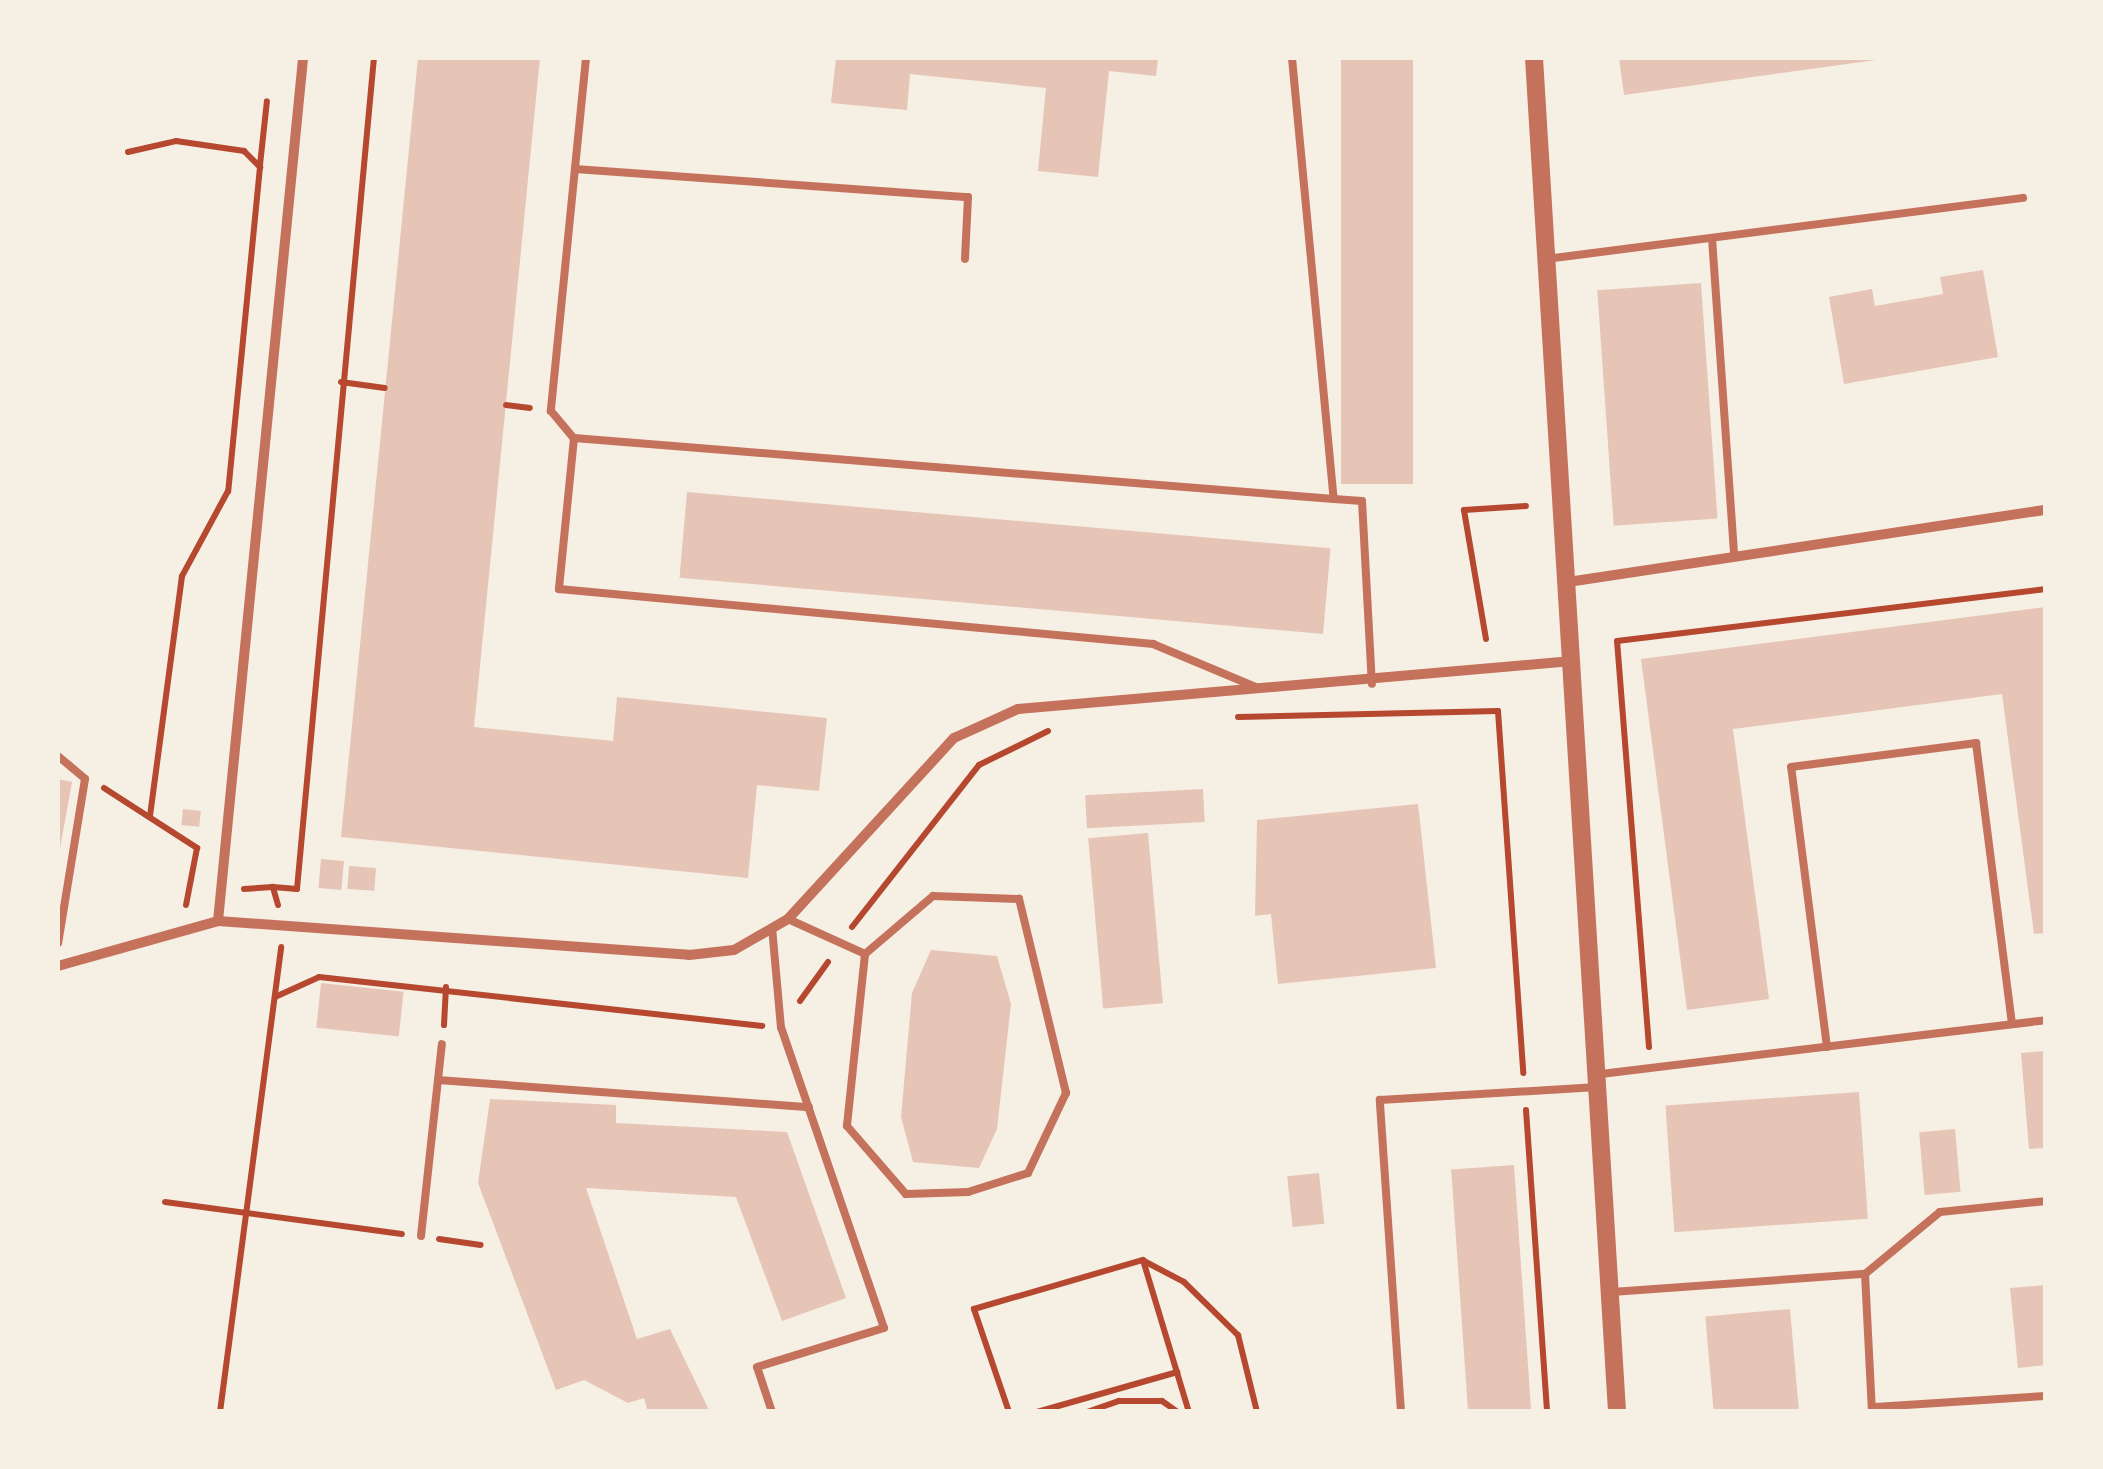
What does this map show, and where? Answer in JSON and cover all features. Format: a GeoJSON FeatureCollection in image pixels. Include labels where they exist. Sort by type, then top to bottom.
{"type":"FeatureCollection","features":[{"type":"Feature","properties":{"kind":"street"},"geometry":{"type":"LineString","coordinates":[[218,921],[302,58]]}},
{"type":"Feature","properties":{"kind":"street"},"geometry":{"type":"LineString","coordinates":[[1534,58],[1601,1081],[1616,1412]]}},
{"type":"Feature","properties":{"kind":"street"},"geometry":{"type":"LineString","coordinates":[[1568,582],[2046,510]]}},
{"type":"Feature","properties":{"kind":"street"},"geometry":{"type":"LineString","coordinates":[[58,966],[218,921],[690,956],[734,950],[788,919],[954,738],[1018,708],[1372,684],[1573,661]]}},
{"type":"Feature","properties":{"kind":"lane"},"geometry":{"type":"LineString","coordinates":[[586,58],[550,410],[574,438],[1362,501],[1372,684]]}},
{"type":"Feature","properties":{"kind":"lane"},"geometry":{"type":"LineString","coordinates":[[1292,58],[1334,499]]}},
{"type":"Feature","properties":{"kind":"lane"},"geometry":{"type":"LineString","coordinates":[[575,170],[968,198],[965,259]]}},
{"type":"Feature","properties":{"kind":"lane"},"geometry":{"type":"LineString","coordinates":[[1546,259],[2022,198]]}},
{"type":"Feature","properties":{"kind":"lane"},"geometry":{"type":"LineString","coordinates":[[1712,238],[1734,556]]}},
{"type":"Feature","properties":{"kind":"lane"},"geometry":{"type":"LineString","coordinates":[[574,438],[559,589],[1153,644],[1266,691]]}},
{"type":"Feature","properties":{"kind":"lane"},"geometry":{"type":"LineString","coordinates":[[1827,1047],[1791,767],[1976,743],[2012,1024]]}},
{"type":"Feature","properties":{"kind":"lane"},"geometry":{"type":"LineString","coordinates":[[58,756],[85,779],[58,943]]}},
{"type":"Feature","properties":{"kind":"lane"},"geometry":{"type":"LineString","coordinates":[[934,896],[1019,899],[1066,1093],[1028,1173],[968,1192],[906,1194],[848,1126],[865,954],[934,896]]}},
{"type":"Feature","properties":{"kind":"lane"},"geometry":{"type":"LineString","coordinates":[[788,919],[865,954]]}},
{"type":"Feature","properties":{"kind":"lane"},"geometry":{"type":"LineString","coordinates":[[772,928],[781,1028],[884,1328],[757,1367],[772,1412]]}},
{"type":"Feature","properties":{"kind":"lane"},"geometry":{"type":"LineString","coordinates":[[1402,1412],[1380,1100],[1524,1092],[1601,1081],[1650,1068],[2046,1020]]}},
{"type":"Feature","properties":{"kind":"lane"},"geometry":{"type":"LineString","coordinates":[[421,1236],[442,1044]]}},
{"type":"Feature","properties":{"kind":"lane"},"geometry":{"type":"LineString","coordinates":[[438,1080],[810,1108]]}},
{"type":"Feature","properties":{"kind":"lane"},"geometry":{"type":"LineString","coordinates":[[1612,1292],[1864,1274],[1940,1212],[2046,1201]]}},
{"type":"Feature","properties":{"kind":"lane"},"geometry":{"type":"LineString","coordinates":[[1864,1274],[1873,1409],[2046,1396]]}},
{"type":"Feature","properties":{"kind":"path"},"geometry":{"type":"LineString","coordinates":[[220,1412],[283,928],[274,887],[298,889],[341,382],[374,58]]}},
{"type":"Feature","properties":{"kind":"path"},"geometry":{"type":"LineString","coordinates":[[150,815],[182,576],[228,491],[267,101]]}},
{"type":"Feature","properties":{"kind":"path"},"geometry":{"type":"LineString","coordinates":[[128,152],[176,141],[244,151],[260,167]]}},
{"type":"Feature","properties":{"kind":"path"},"geometry":{"type":"LineString","coordinates":[[341,382],[385,388]]}},
{"type":"Feature","properties":{"kind":"path"},"geometry":{"type":"LineString","coordinates":[[1486,639],[1464,510],[1526,506]]}},
{"type":"Feature","properties":{"kind":"path"},"geometry":{"type":"LineString","coordinates":[[1650,1068],[1617,641],[2046,588]]}},
{"type":"Feature","properties":{"kind":"path"},"geometry":{"type":"LineString","coordinates":[[1224,718],[1498,711],[1547,1412]]}},
{"type":"Feature","properties":{"kind":"path"},"geometry":{"type":"LineString","coordinates":[[275,997],[319,977],[446,987],[781,1028],[840,944],[979,765],[1068,721]]}},
{"type":"Feature","properties":{"kind":"path"},"geometry":{"type":"LineString","coordinates":[[85,779],[150,815],[197,848],[186,905]]}},
{"type":"Feature","properties":{"kind":"path"},"geometry":{"type":"LineString","coordinates":[[444,1029],[446,987]]}},
{"type":"Feature","properties":{"kind":"path"},"geometry":{"type":"LineString","coordinates":[[165,1202],[248,1210],[481,1245]]}},
{"type":"Feature","properties":{"kind":"path"},"geometry":{"type":"LineString","coordinates":[[1143,1260],[1189,1412]]}},
{"type":"Feature","properties":{"kind":"path"},"geometry":{"type":"LineString","coordinates":[[1010,1412],[974,1309],[1143,1260],[1184,1282],[1238,1334],[1258,1412]]}},
{"type":"Feature","properties":{"kind":"path"},"geometry":{"type":"LineString","coordinates":[[1037,1412],[1177,1372]]}},
{"type":"Feature","properties":{"kind":"path"},"geometry":{"type":"LineString","coordinates":[[1086,1412],[1119,1401],[1162,1401],[1178,1412]]}},
{"type":"Feature","properties":{"kind":"building"},"geometry":{"type":"Polygon","coordinates":[[[418,58],[540,58],[474,727],[613,741],[617,697],[827,718],[819,791],[757,785],[748,878],[341,837],[418,58]]]}},
{"type":"Feature","properties":{"kind":"building"},"geometry":{"type":"Polygon","coordinates":[[[836,58],[1158,58],[1156,76],[1109,71],[1098,177],[1038,171],[1046,88],[910,74],[907,110],[831,103],[836,58]]]}},
{"type":"Feature","properties":{"kind":"building"},"geometry":{"type":"Polygon","coordinates":[[[1341,58],[1413,58],[1413,484],[1341,484],[1341,58]]]}},
{"type":"Feature","properties":{"kind":"building"},"geometry":{"type":"Polygon","coordinates":[[[1619,58],[1876,58],[1876,60],[1624,95],[1619,58]]]}},
{"type":"Feature","properties":{"kind":"building"},"geometry":{"type":"Polygon","coordinates":[[[1983,270],[1998,357],[1844,384],[1829,297],[1872,289],[1875,306],[1943,294],[1940,277],[1983,270]]]}},
{"type":"Feature","properties":{"kind":"building"},"geometry":{"type":"Polygon","coordinates":[[[1701,283],[1717,518],[1614,526],[1597,290],[1701,283]]]}},
{"type":"Feature","properties":{"kind":"building"},"geometry":{"type":"Polygon","coordinates":[[[687,492],[1331,548],[1323,634],[680,578],[687,492]]]}},
{"type":"Feature","properties":{"kind":"building"},"geometry":{"type":"Polygon","coordinates":[[[2046,607],[2046,933],[2034,934],[2002,694],[1733,729],[1769,999],[1687,1010],[1641,659],[2046,607]]]}},
{"type":"Feature","properties":{"kind":"building"},"geometry":{"type":"Polygon","coordinates":[[[58,779],[72,782],[59,854],[58,854],[58,779]]]}},
{"type":"Feature","properties":{"kind":"building"},"geometry":{"type":"Polygon","coordinates":[[[1203,789],[1205,822],[1087,828],[1085,795],[1203,789]]]}},
{"type":"Feature","properties":{"kind":"building"},"geometry":{"type":"Polygon","coordinates":[[[1418,804],[1436,968],[1278,984],[1271,914],[1255,916],[1257,820],[1418,804]]]}},
{"type":"Feature","properties":{"kind":"building"},"geometry":{"type":"Polygon","coordinates":[[[183,809],[201,811],[199,827],[181,825],[183,809]]]}},
{"type":"Feature","properties":{"kind":"building"},"geometry":{"type":"Polygon","coordinates":[[[1148,833],[1163,1003],[1103,1009],[1088,838],[1148,833]]]}},
{"type":"Feature","properties":{"kind":"building"},"geometry":{"type":"Polygon","coordinates":[[[321,859],[344,861],[341,890],[318,888],[321,859]]]}},
{"type":"Feature","properties":{"kind":"building"},"geometry":{"type":"Polygon","coordinates":[[[349,866],[376,868],[374,891],[347,889],[349,866]]]}},
{"type":"Feature","properties":{"kind":"building"},"geometry":{"type":"Polygon","coordinates":[[[931,950],[997,956],[1011,1004],[997,1129],[979,1168],[913,1162],[901,1117],[912,993],[931,950]]]}},
{"type":"Feature","properties":{"kind":"building"},"geometry":{"type":"Polygon","coordinates":[[[321,983],[404,992],[399,1036],[316,1028],[321,983]]]}},
{"type":"Feature","properties":{"kind":"building"},"geometry":{"type":"Polygon","coordinates":[[[2046,1051],[2046,1148],[2029,1149],[2021,1053],[2046,1051]]]}},
{"type":"Feature","properties":{"kind":"building"},"geometry":{"type":"Polygon","coordinates":[[[1859,1092],[1868,1219],[1674,1232],[1665,1106],[1859,1092]]]}},
{"type":"Feature","properties":{"kind":"building"},"geometry":{"type":"Polygon","coordinates":[[[490,1099],[616,1105],[616,1123],[787,1132],[846,1298],[782,1321],[736,1197],[586,1188],[637,1339],[670,1329],[710,1412],[648,1412],[644,1398],[628,1403],[584,1380],[556,1390],[478,1183],[490,1099]]]}},
{"type":"Feature","properties":{"kind":"building"},"geometry":{"type":"Polygon","coordinates":[[[1955,1129],[1960,1192],[1925,1195],[1919,1132],[1955,1129]]]}},
{"type":"Feature","properties":{"kind":"building"},"geometry":{"type":"Polygon","coordinates":[[[1514,1165],[1531,1412],[1468,1412],[1451,1169],[1514,1165]]]}},
{"type":"Feature","properties":{"kind":"building"},"geometry":{"type":"Polygon","coordinates":[[[1319,1173],[1324,1224],[1293,1227],[1287,1176],[1319,1173]]]}},
{"type":"Feature","properties":{"kind":"building"},"geometry":{"type":"Polygon","coordinates":[[[2046,1285],[2046,1365],[2018,1368],[2010,1288],[2046,1285]]]}},
{"type":"Feature","properties":{"kind":"building"},"geometry":{"type":"Polygon","coordinates":[[[1790,1309],[1799,1412],[1714,1412],[1705,1316],[1790,1309]]]}}]}
